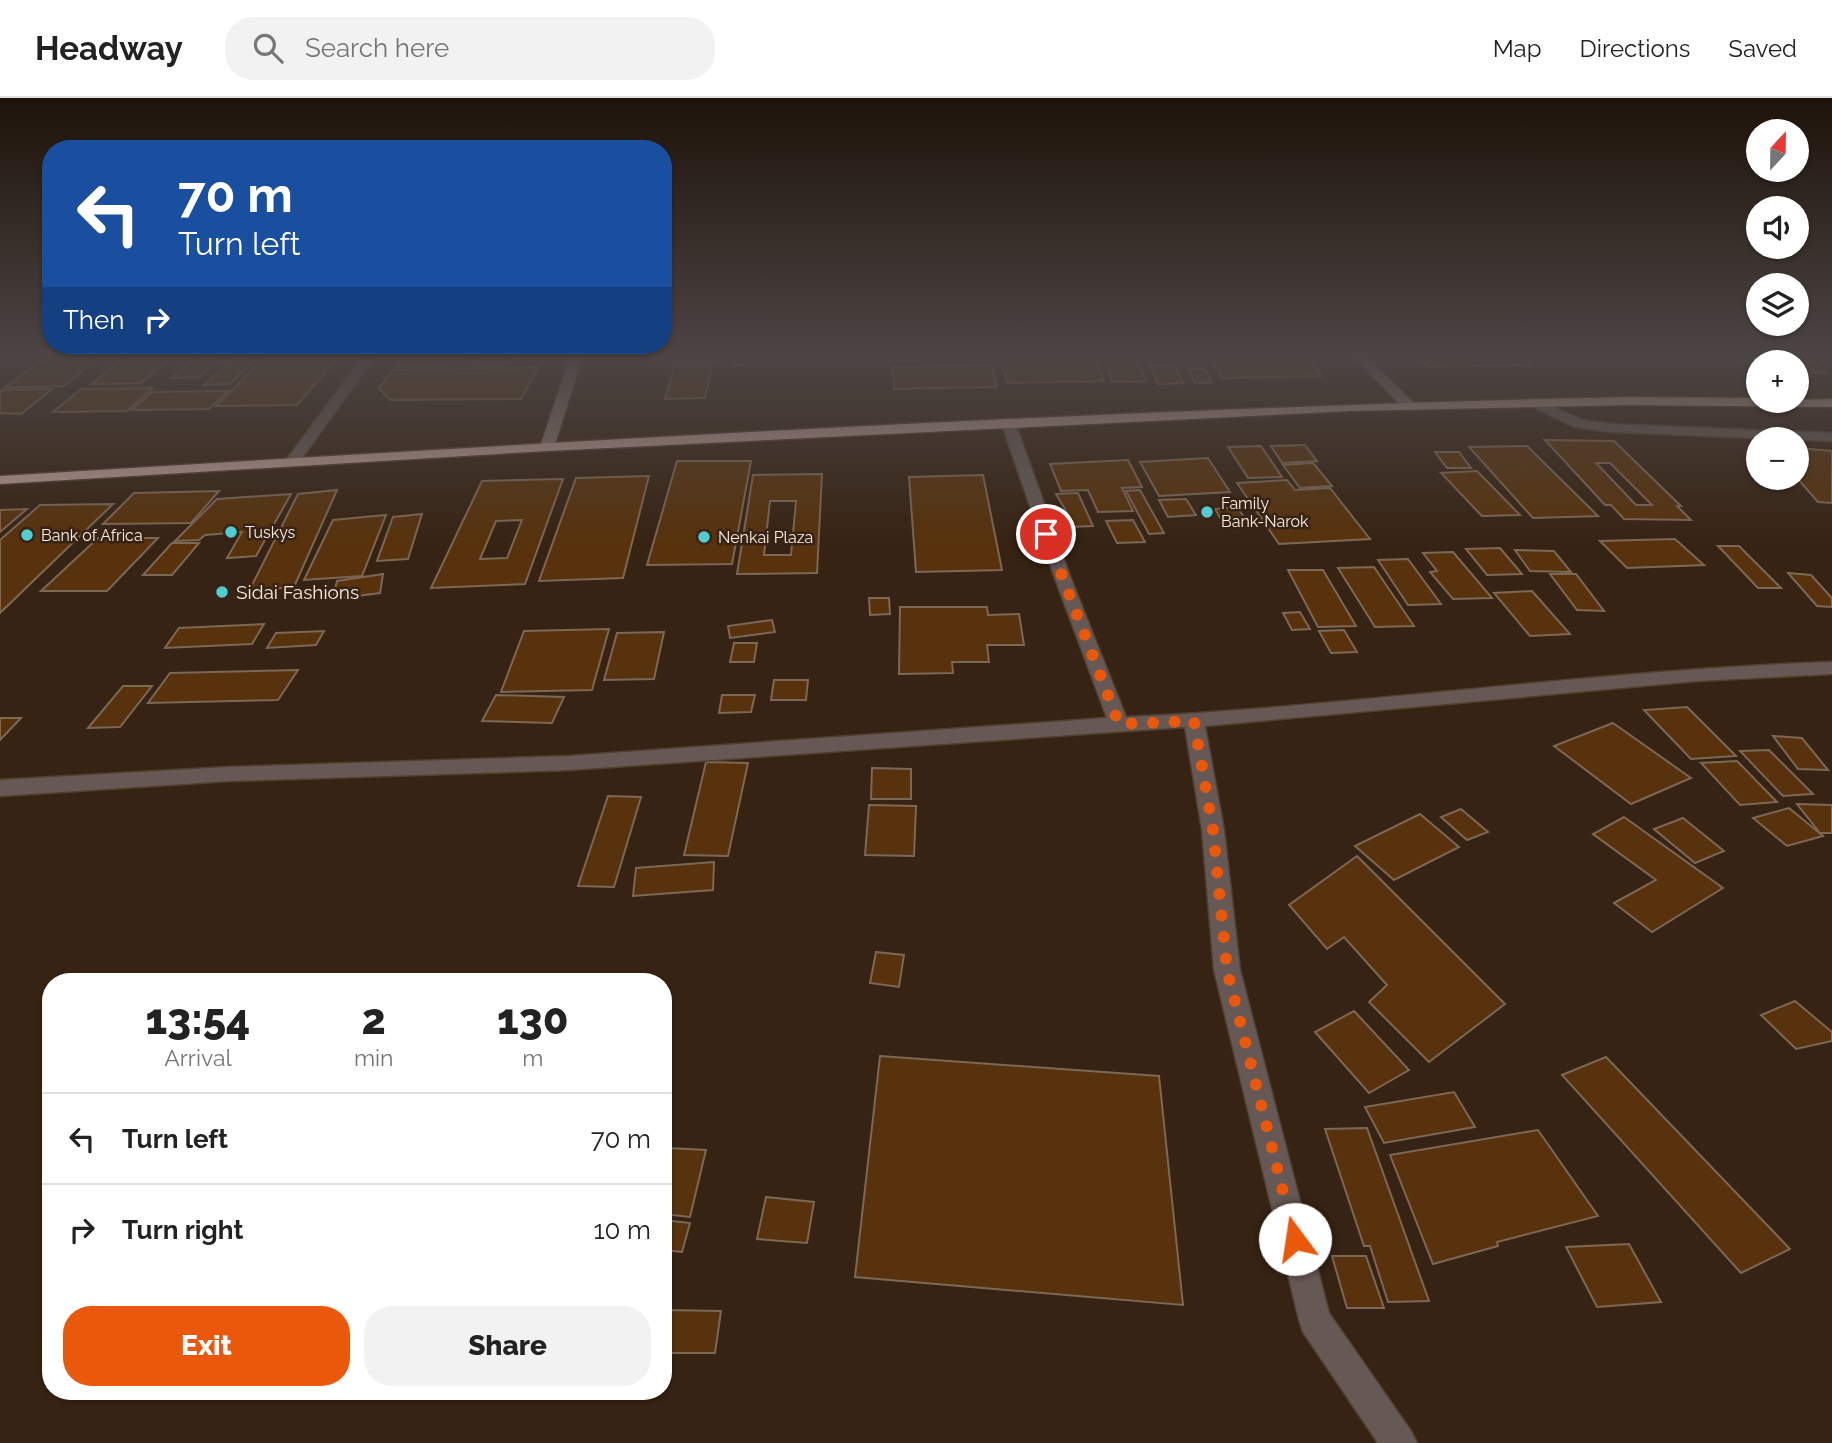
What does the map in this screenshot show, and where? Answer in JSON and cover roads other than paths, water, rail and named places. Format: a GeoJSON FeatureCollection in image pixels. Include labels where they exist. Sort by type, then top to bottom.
{"type":"FeatureCollection","features":[{"type":"Feature","properties":{"kind":"highway"},"geometry":{"type":"LineString","coordinates":[[0,480],[547,447],[1121,418]]}},
{"type":"Feature","properties":{"kind":"street"},"geometry":{"type":"LineString","coordinates":[[292,462],[324,418]]}},
{"type":"Feature","properties":{"kind":"street"},"geometry":{"type":"LineString","coordinates":[[547,447],[557,418]]}},
{"type":"Feature","properties":{"kind":"street"},"geometry":{"type":"LineString","coordinates":[[1566,418],[1579,424],[1611,428],[1832,437]]}},
{"type":"Feature","properties":{"kind":"street"},"geometry":{"type":"LineString","coordinates":[[1008,422],[1062,576],[1119,724]]}},
{"type":"Feature","properties":{"kind":"street"},"geometry":{"type":"LineString","coordinates":[[0,788],[229,774],[569,763],[1194,721],[1472,697],[1685,674],[1832,668]]}},
{"type":"Feature","properties":{"kind":"street"},"geometry":{"type":"LineString","coordinates":[[1194,721],[1213,830],[1227,970],[1315,1320],[1399,1443]]}},
{"type":"Feature","properties":{"kind":"place","name":"Family Bank-Narok"},"geometry":{"type":"Point","coordinates":[1207,512]}},
{"type":"Feature","properties":{"kind":"place","name":"Tuskys"},"geometry":{"type":"Point","coordinates":[231,532]}},
{"type":"Feature","properties":{"kind":"place","name":"Bank of Africa"},"geometry":{"type":"Point","coordinates":[27,535]}},
{"type":"Feature","properties":{"kind":"place","name":"Nenkai Plaza"},"geometry":{"type":"Point","coordinates":[704,537]}},
{"type":"Feature","properties":{"kind":"place","name":"Sidai Fashions"},"geometry":{"type":"Point","coordinates":[222,592]}}]}
